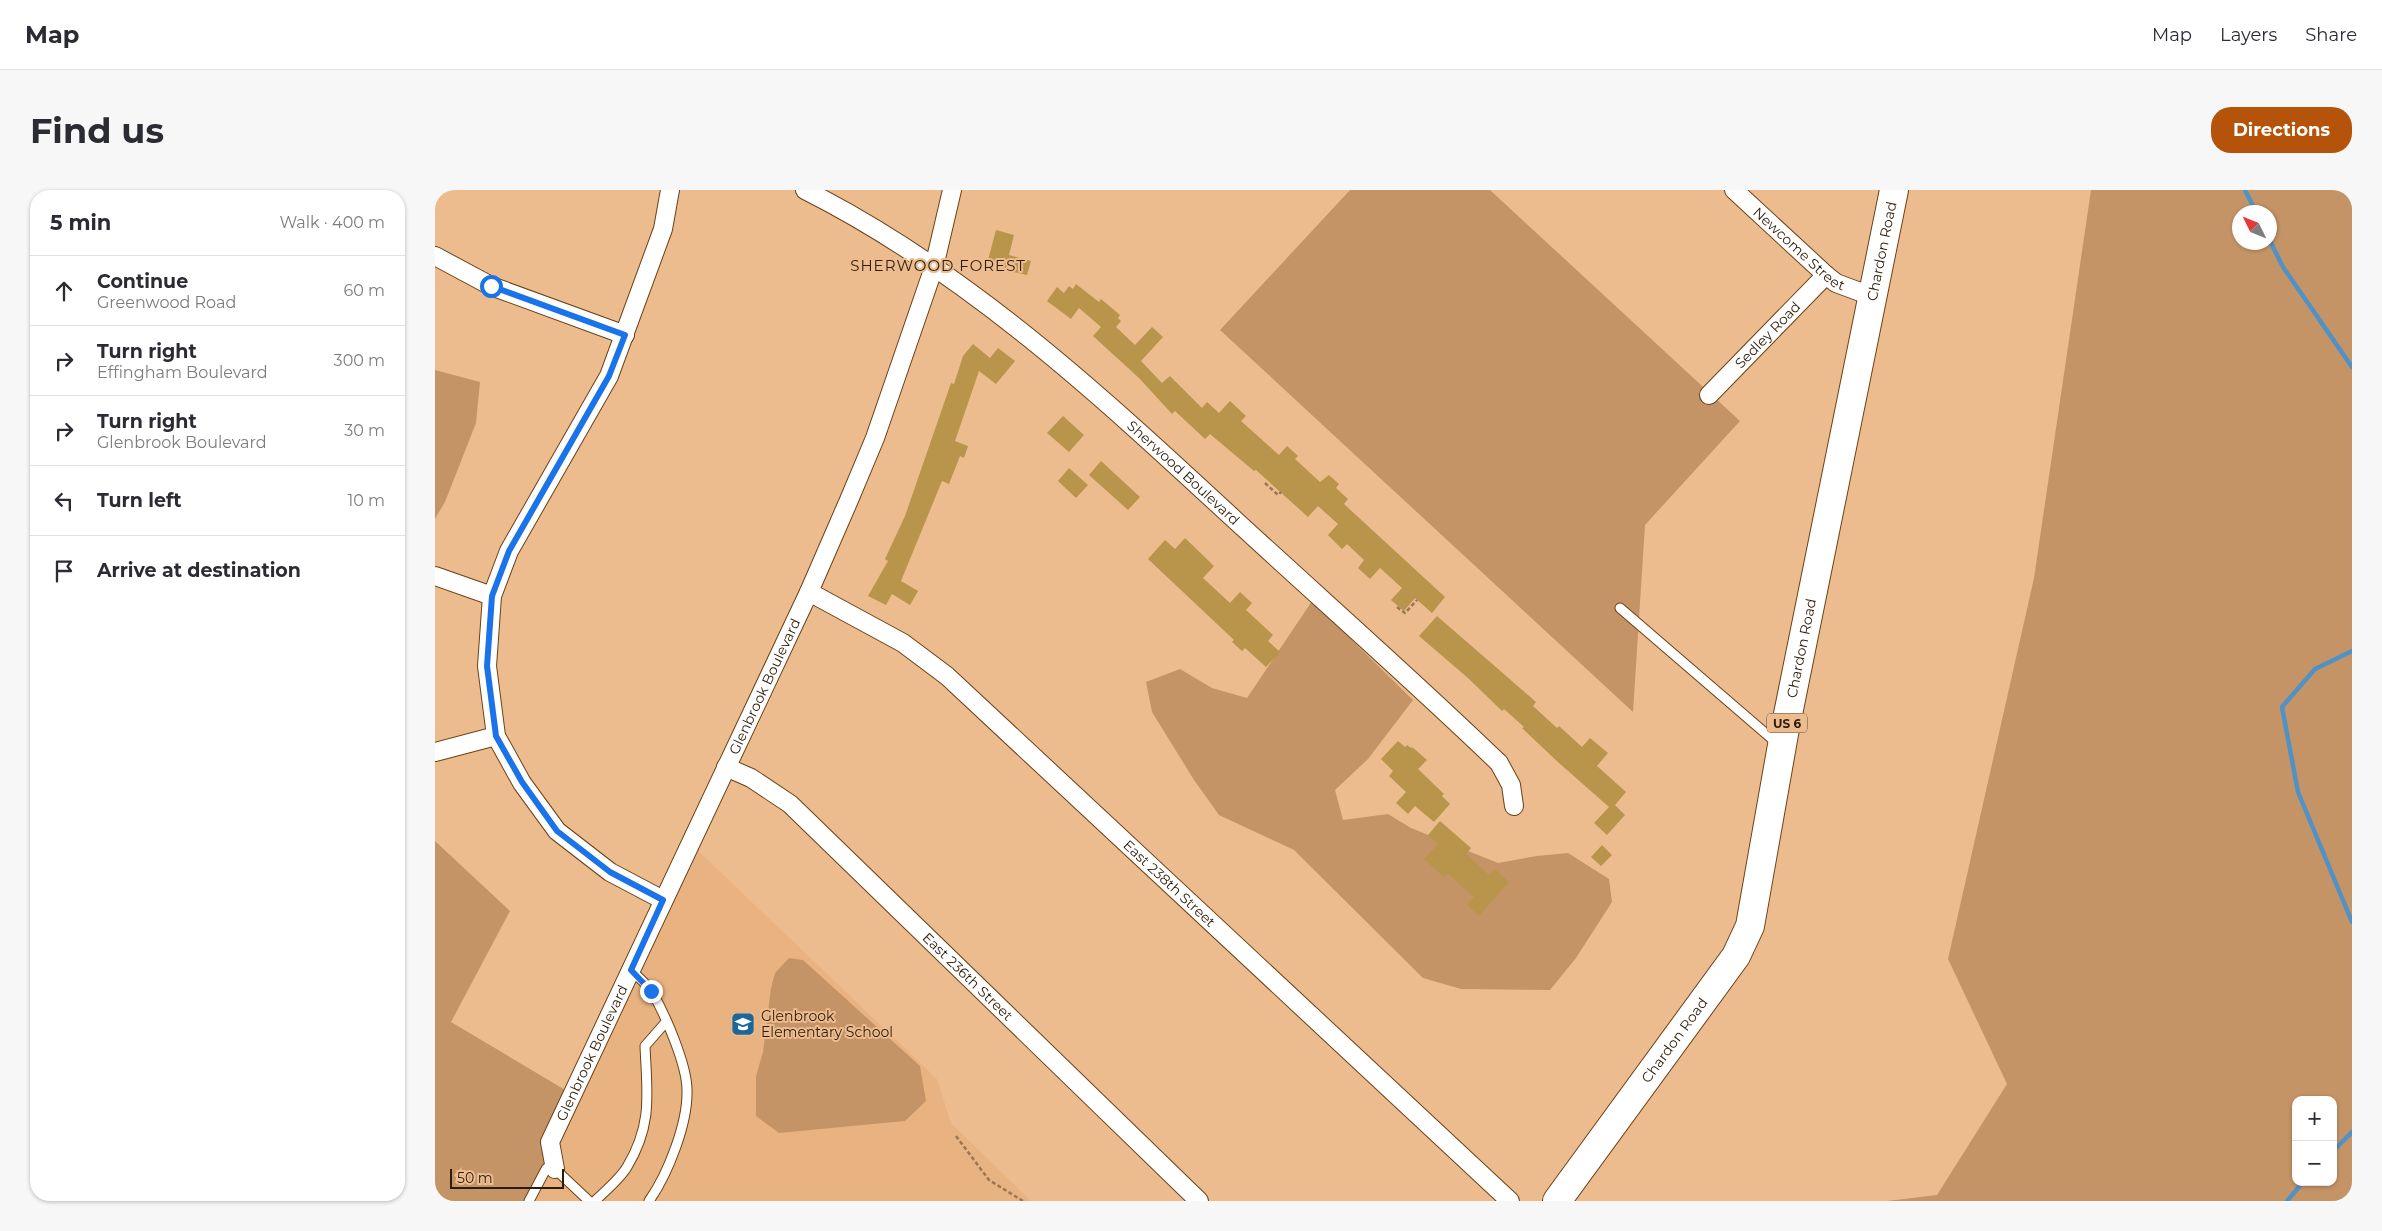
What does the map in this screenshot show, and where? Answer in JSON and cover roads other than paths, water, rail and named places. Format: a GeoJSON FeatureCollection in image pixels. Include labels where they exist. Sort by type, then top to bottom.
{"type":"FeatureCollection","features":[{"type":"Feature","properties":{"kind":"main road","name":"Chardon Road"},"geometry":{"type":"LineString","coordinates":[[1557,1201],[1736,956],[1750,926],[1782,748],[1893,190]]}},
{"type":"Feature","properties":{"kind":"street"},"geometry":{"type":"LineString","coordinates":[[663,900],[610,872],[557,831],[522,782],[496,736],[487,666],[492,596],[509,551],[609,376],[663,229],[670,190]]}},
{"type":"Feature","properties":{"kind":"street","name":"Sherwood Boulevard"},"geometry":{"type":"LineString","coordinates":[[805,190],[849,212],[992,307],[1090,387],[1474,739],[1503,768],[1511,785],[1514,806]]}},
{"type":"Feature","properties":{"kind":"street","name":"Glenbrook Boulevard"},"geometry":{"type":"LineString","coordinates":[[554,1166],[549,1142],[809,592],[875,438],[934,267],[952,190]]}},
{"type":"Feature","properties":{"kind":"street","name":"Newcome Street"},"geometry":{"type":"LineString","coordinates":[[1734,190],[1826,275],[1836,282],[1871,296]]}},
{"type":"Feature","properties":{"kind":"street"},"geometry":{"type":"LineString","coordinates":[[435,256],[491,286],[625,335]]}},
{"type":"Feature","properties":{"kind":"street","name":"Sedley Road"},"geometry":{"type":"LineString","coordinates":[[1709,395],[1826,275]]}},
{"type":"Feature","properties":{"kind":"street"},"geometry":{"type":"LineString","coordinates":[[435,576],[492,596]]}},
{"type":"Feature","properties":{"kind":"street","name":"East 238th Street"},"geometry":{"type":"LineString","coordinates":[[809,592],[903,643],[947,676],[1510,1201]]}},
{"type":"Feature","properties":{"kind":"street"},"geometry":{"type":"LineString","coordinates":[[435,752],[496,736]]}},
{"type":"Feature","properties":{"kind":"street","name":"East 236th Street"},"geometry":{"type":"LineString","coordinates":[[726,767],[751,778],[790,804],[1199,1201]]}},
{"type":"Feature","properties":{"kind":"lane"},"geometry":{"type":"LineString","coordinates":[[1620,608],[1782,748]]}},
{"type":"Feature","properties":{"kind":"lane"},"geometry":{"type":"LineString","coordinates":[[631,970],[651,991],[666,1022],[677,1046],[687,1089],[679,1141],[657,1189],[649,1201]]}},
{"type":"Feature","properties":{"kind":"lane"},"geometry":{"type":"LineString","coordinates":[[595,1201],[626,1168],[644,1129],[648,1102],[645,1046],[666,1022]]}},
{"type":"Feature","properties":{"kind":"lane"},"geometry":{"type":"LineString","coordinates":[[529,1201],[543,1174],[554,1166],[589,1201]]}},
{"type":"Feature","properties":{"kind":"waterway"},"geometry":{"type":"LineString","coordinates":[[2245,190],[2252,205]]}},
{"type":"Feature","properties":{"kind":"waterway"},"geometry":{"type":"LineString","coordinates":[[2274,250],[2283,267],[2352,367]]}},
{"type":"Feature","properties":{"kind":"waterway"},"geometry":{"type":"LineString","coordinates":[[2352,651],[2315,669],[2282,707],[2298,792],[2352,922]]}},
{"type":"Feature","properties":{"kind":"waterway"},"geometry":{"type":"LineString","coordinates":[[2337,1147],[2352,1132]]}},
{"type":"Feature","properties":{"kind":"waterway"},"geometry":{"type":"LineString","coordinates":[[2287,1201],[2300,1186]]}},
{"type":"Feature","properties":{"kind":"place","name":"Glenbrook Elementary School"},"geometry":{"type":"Point","coordinates":[743,1024]}},
{"type":"Feature","properties":{"kind":"district","name":"SHERWOOD FOREST"},"geometry":{"type":"Point","coordinates":[938,265]}}]}
